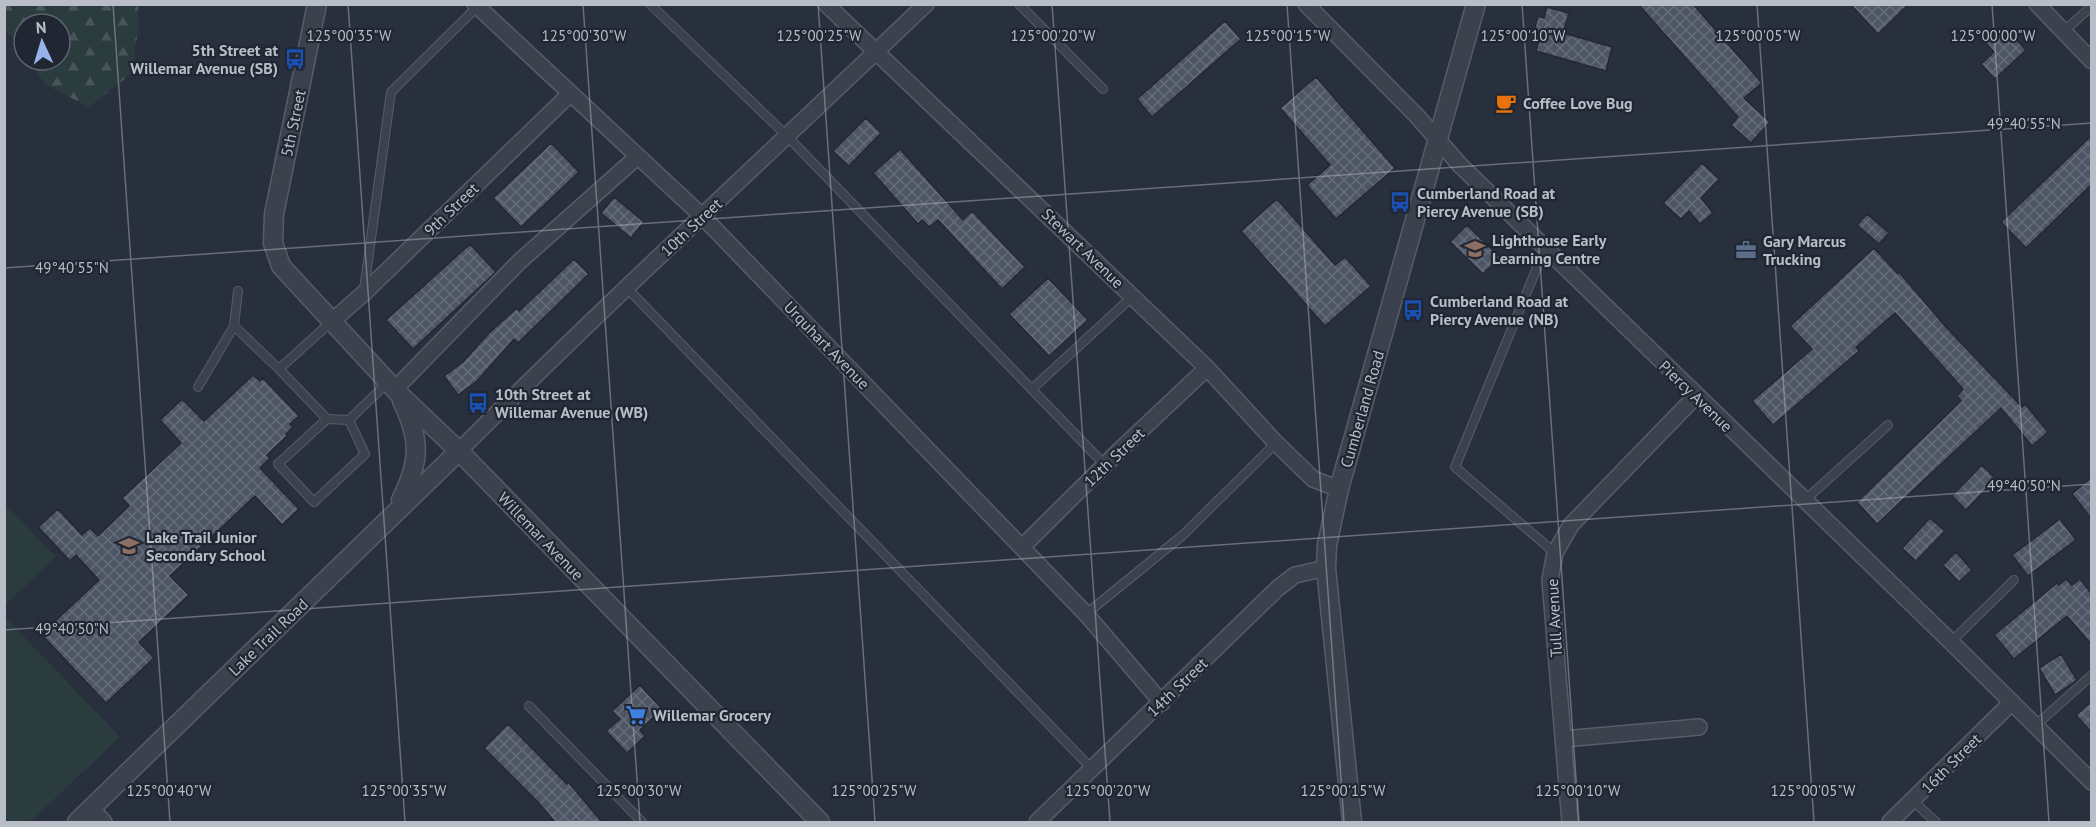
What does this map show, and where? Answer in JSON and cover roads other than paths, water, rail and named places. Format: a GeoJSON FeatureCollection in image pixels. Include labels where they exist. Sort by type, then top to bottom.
{"type":"FeatureCollection","features":[{"type":"Feature","properties":{"kind":"street","name":"5th Street"},"geometry":{"type":"LineString","coordinates":[[273,243],[274,214],[317,4]]}},
{"type":"Feature","properties":{"kind":"street","name":"Stewart Avenue"},"geometry":{"type":"LineString","coordinates":[[826,4],[1207,368],[1276,443],[1313,479],[1339,489]]}},
{"type":"Feature","properties":{"kind":"street","name":"10th Street"},"geometry":{"type":"LineString","coordinates":[[459,451],[626,287],[703,217],[786,135],[926,4]]}},
{"type":"Feature","properties":{"kind":"street","name":"Piercy Avenue"},"geometry":{"type":"LineString","coordinates":[[1306,4],[1439,139],[1460,165],[1951,642],[2091,782]]}},
{"type":"Feature","properties":{"kind":"street","name":"Cumberland Road"},"geometry":{"type":"LineString","coordinates":[[1352,822],[1326,568],[1327,544],[1339,489],[1476,4]]}},
{"type":"Feature","properties":{"kind":"street"},"geometry":{"type":"LineString","coordinates":[[2037,4],[2091,61]]}},
{"type":"Feature","properties":{"kind":"street","name":"Urquhart Avenue"},"geometry":{"type":"LineString","coordinates":[[476,6],[703,217],[1086,614],[1162,703]]}},
{"type":"Feature","properties":{"kind":"street","name":"9th Street"},"geometry":{"type":"LineString","coordinates":[[331,322],[363,294],[570,94]]}},
{"type":"Feature","properties":{"kind":"street"},"geometry":{"type":"LineString","coordinates":[[394,514],[412,479],[416,462],[414,431],[394,388],[519,262],[637,157]]}},
{"type":"Feature","properties":{"kind":"street","name":"Willemar Avenue"},"geometry":{"type":"LineString","coordinates":[[273,243],[281,266],[331,322],[820,822]]}},
{"type":"Feature","properties":{"kind":"street","name":"12th Street"},"geometry":{"type":"LineString","coordinates":[[1022,547],[1207,368]]}},
{"type":"Feature","properties":{"kind":"street","name":"Tull Avenue"},"geometry":{"type":"LineString","coordinates":[[1570,822],[1550,580],[1555,553],[1572,525],[1696,396]]}},
{"type":"Feature","properties":{"kind":"street","name":"Lake Trail Road"},"geometry":{"type":"LineString","coordinates":[[77,822],[459,451]]}},
{"type":"Feature","properties":{"kind":"street","name":"14th Street"},"geometry":{"type":"LineString","coordinates":[[1037,822],[1278,588],[1295,575],[1326,568]]}},
{"type":"Feature","properties":{"kind":"street","name":"16th Street"},"geometry":{"type":"LineString","coordinates":[[1890,822],[2012,702]]}},
{"type":"Feature","properties":{"kind":"street"},"geometry":{"type":"LineString","coordinates":[[1563,739],[1699,727]]}},
{"type":"Feature","properties":{"kind":"street"},"geometry":{"type":"LineString","coordinates":[[91,808],[104,822]]}},
{"type":"Feature","properties":{"kind":"lane"},"geometry":{"type":"LineString","coordinates":[[650,4],[786,135],[1105,465]]}},
{"type":"Feature","properties":{"kind":"lane"},"geometry":{"type":"LineString","coordinates":[[1019,4],[1103,89]]}},
{"type":"Feature","properties":{"kind":"lane"},"geometry":{"type":"LineString","coordinates":[[363,294],[391,92],[476,6]]}},
{"type":"Feature","properties":{"kind":"lane"},"geometry":{"type":"LineString","coordinates":[[2063,32],[2091,6]]}},
{"type":"Feature","properties":{"kind":"lane"},"geometry":{"type":"LineString","coordinates":[[1548,250],[1538,265],[1455,467],[1555,553]]}},
{"type":"Feature","properties":{"kind":"lane"},"geometry":{"type":"LineString","coordinates":[[626,287],[1093,769]]}},
{"type":"Feature","properties":{"kind":"lane"},"geometry":{"type":"LineString","coordinates":[[198,387],[234,326],[238,291]]}},
{"type":"Feature","properties":{"kind":"lane"},"geometry":{"type":"LineString","coordinates":[[1032,389],[1132,296]]}},
{"type":"Feature","properties":{"kind":"lane"},"geometry":{"type":"LineString","coordinates":[[279,369],[331,322]]}},
{"type":"Feature","properties":{"kind":"lane"},"geometry":{"type":"LineString","coordinates":[[234,326],[327,419],[349,420],[394,388]]}},
{"type":"Feature","properties":{"kind":"lane"},"geometry":{"type":"LineString","coordinates":[[327,419],[278,464],[314,502],[365,454],[349,420]]}},
{"type":"Feature","properties":{"kind":"lane"},"geometry":{"type":"LineString","coordinates":[[1805,500],[1888,425]]}},
{"type":"Feature","properties":{"kind":"lane"},"geometry":{"type":"LineString","coordinates":[[1086,614],[1183,535],[1276,443]]}},
{"type":"Feature","properties":{"kind":"lane"},"geometry":{"type":"LineString","coordinates":[[1951,642],[2014,580]]}},
{"type":"Feature","properties":{"kind":"lane"},"geometry":{"type":"LineString","coordinates":[[2036,726],[2091,675]]}},
{"type":"Feature","properties":{"kind":"lane"},"geometry":{"type":"LineString","coordinates":[[529,706],[642,822]]}},
{"type":"Feature","properties":{"kind":"lane"},"geometry":{"type":"LineString","coordinates":[[1913,801],[1936,822]]}},
{"type":"Feature","properties":{"kind":"place","name":"5th Street at Willemar Avenue (SB)"},"geometry":{"type":"Point","coordinates":[295,59]}},
{"type":"Feature","properties":{"kind":"place","name":"Coffee Love Bug"},"geometry":{"type":"Point","coordinates":[1506,103]}},
{"type":"Feature","properties":{"kind":"place","name":"Cumberland Road at Piercy Avenue (SB)"},"geometry":{"type":"Point","coordinates":[1400,202]}},
{"type":"Feature","properties":{"kind":"place","name":"Lighthouse Early Learning Centre"},"geometry":{"type":"Point","coordinates":[1475,249]}},
{"type":"Feature","properties":{"kind":"place","name":"Gary Marcus Trucking"},"geometry":{"type":"Point","coordinates":[1746,250]}},
{"type":"Feature","properties":{"kind":"place","name":"Cumberland Road at Piercy Avenue (NB)"},"geometry":{"type":"Point","coordinates":[1413,310]}},
{"type":"Feature","properties":{"kind":"place","name":"10th Street at Willemar Avenue (WB)"},"geometry":{"type":"Point","coordinates":[478,403]}},
{"type":"Feature","properties":{"kind":"place","name":"Lake Trail Junior Secondary School"},"geometry":{"type":"Point","coordinates":[129,546]}},
{"type":"Feature","properties":{"kind":"place","name":"Willemar Grocery"},"geometry":{"type":"Point","coordinates":[636,715]}}]}
